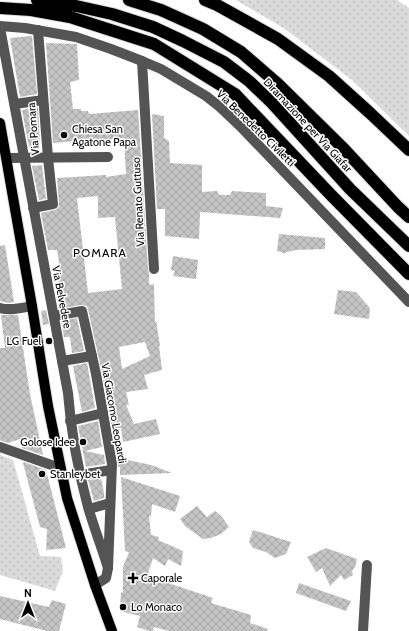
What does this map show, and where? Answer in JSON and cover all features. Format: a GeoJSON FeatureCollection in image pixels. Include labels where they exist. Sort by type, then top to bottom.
{"type":"FeatureCollection","features":[{"type":"Feature","properties":{"kind":"highway","name":"Diramazione per Via Giafar"},"geometry":{"type":"LineString","coordinates":[[37,0],[76,6],[112,14],[153,27],[224,62],[249,81],[272,103],[350,189],[409,246]]}},
{"type":"Feature","properties":{"kind":"highway","name":"Diramazione per Via Giafar"},"geometry":{"type":"LineString","coordinates":[[129,0],[161,10],[203,29],[241,52],[278,84],[344,149],[409,217]]}},
{"type":"Feature","properties":{"kind":"highway"},"geometry":{"type":"LineString","coordinates":[[205,0],[217,5],[278,39],[329,76],[409,150]]}},
{"type":"Feature","properties":{"kind":"highway"},"geometry":{"type":"LineString","coordinates":[[0,8],[31,10],[70,17],[154,44],[235,94],[409,274]]}},
{"type":"Feature","properties":{"kind":"main road"},"geometry":{"type":"LineString","coordinates":[[0,123],[60,468],[67,498],[95,585],[112,631]]}},
{"type":"Feature","properties":{"kind":"street","name":"Via Benedetto Civiletti"},"geometry":{"type":"LineString","coordinates":[[0,27],[25,28],[76,37],[161,69],[206,96],[220,107],[409,302]]}},
{"type":"Feature","properties":{"kind":"street","name":"Via Belvedere"},"geometry":{"type":"LineString","coordinates":[[0,27],[68,393],[70,421],[80,475],[108,568]]}},
{"type":"Feature","properties":{"kind":"street","name":"Via Pomara"},"geometry":{"type":"LineString","coordinates":[[33,208],[53,204],[38,30]]}},
{"type":"Feature","properties":{"kind":"street","name":"Via Renato Guttuso"},"geometry":{"type":"LineString","coordinates":[[142,61],[154,269]]}},
{"type":"Feature","properties":{"kind":"street"},"geometry":{"type":"LineString","coordinates":[[15,104],[43,100]]}},
{"type":"Feature","properties":{"kind":"street"},"geometry":{"type":"LineString","coordinates":[[7,158],[108,157]]}},
{"type":"Feature","properties":{"kind":"street"},"geometry":{"type":"LineString","coordinates":[[0,308],[15,309],[32,306]]}},
{"type":"Feature","properties":{"kind":"street","name":"Via Giacomo Leopardi"},"geometry":{"type":"LineString","coordinates":[[54,316],[82,311],[92,356],[112,464],[108,568]]}},
{"type":"Feature","properties":{"kind":"street"},"geometry":{"type":"LineString","coordinates":[[62,361],[92,356]]}},
{"type":"Feature","properties":{"kind":"street"},"geometry":{"type":"LineString","coordinates":[[70,421],[103,413]]}},
{"type":"Feature","properties":{"kind":"street"},"geometry":{"type":"LineString","coordinates":[[0,447],[60,468]]}},
{"type":"Feature","properties":{"kind":"street"},"geometry":{"type":"LineString","coordinates":[[80,475],[111,470]]}},
{"type":"Feature","properties":{"kind":"street"},"geometry":{"type":"LineString","coordinates":[[89,509],[110,503]]}},
{"type":"Feature","properties":{"kind":"street"},"geometry":{"type":"LineString","coordinates":[[363,631],[367,565]]}},
{"type":"Feature","properties":{"kind":"street"},"geometry":{"type":"LineString","coordinates":[[95,585],[106,578],[108,568]]}},
{"type":"Feature","properties":{"kind":"shaded area"},"geometry":{"type":"Polygon","coordinates":[[[236,0],[397,0],[409,8],[409,136],[352,80],[285,29],[236,0]]]}},
{"type":"Feature","properties":{"kind":"shaded area"},"geometry":{"type":"Polygon","coordinates":[[[0,455],[13,460],[40,556],[61,557],[63,571],[55,591],[0,575],[0,455]]]}},
{"type":"Feature","properties":{"kind":"building"},"geometry":{"type":"Polygon","coordinates":[[[32,36],[37,94],[20,97],[10,38],[32,36]]]}},
{"type":"Feature","properties":{"kind":"building"},"geometry":{"type":"Polygon","coordinates":[[[46,43],[77,44],[79,80],[70,82],[73,109],[88,111],[89,114],[138,110],[149,285],[154,284],[155,324],[156,320],[162,370],[144,375],[148,389],[126,392],[129,405],[126,405],[134,424],[156,419],[160,434],[123,442],[121,428],[112,429],[88,309],[87,306],[81,305],[59,309],[60,291],[62,291],[58,277],[61,274],[57,250],[48,250],[41,213],[55,210],[59,207],[57,178],[106,175],[106,177],[126,174],[124,138],[94,142],[76,143],[76,141],[53,143],[46,43]],[[98,196],[77,198],[88,293],[122,289],[115,217],[98,218],[98,196]],[[145,342],[119,347],[122,369],[150,356],[145,342]]]}},
{"type":"Feature","properties":{"kind":"building"},"geometry":{"type":"Polygon","coordinates":[[[38,107],[40,145],[29,147],[22,110],[38,107]]]}},
{"type":"Feature","properties":{"kind":"building"},"geometry":{"type":"Polygon","coordinates":[[[152,114],[164,116],[164,138],[169,141],[170,163],[202,165],[202,192],[217,191],[219,195],[230,195],[232,191],[266,193],[266,206],[283,208],[280,218],[200,212],[199,239],[165,236],[165,209],[157,209],[152,114]]]}},
{"type":"Feature","properties":{"kind":"building"},"geometry":{"type":"Polygon","coordinates":[[[42,165],[46,199],[39,200],[32,166],[42,165]]]}},
{"type":"Feature","properties":{"kind":"building"},"geometry":{"type":"Polygon","coordinates":[[[279,234],[325,238],[325,249],[295,250],[284,253],[277,251],[279,234]]]}},
{"type":"Feature","properties":{"kind":"building"},"geometry":{"type":"Polygon","coordinates":[[[5,245],[14,302],[8,303],[0,301],[0,246],[5,245]]]}},
{"type":"Feature","properties":{"kind":"building"},"geometry":{"type":"Polygon","coordinates":[[[173,256],[198,260],[196,279],[173,276],[175,271],[171,270],[173,256]]]}},
{"type":"Feature","properties":{"kind":"building"},"geometry":{"type":"Polygon","coordinates":[[[338,290],[356,292],[370,308],[369,319],[334,314],[338,290]]]}},
{"type":"Feature","properties":{"kind":"building"},"geometry":{"type":"Polygon","coordinates":[[[46,310],[49,324],[43,325],[41,311],[46,310]]]}},
{"type":"Feature","properties":{"kind":"building"},"geometry":{"type":"Polygon","coordinates":[[[1,315],[18,315],[30,394],[43,455],[22,448],[20,439],[8,443],[1,441],[0,439],[0,348],[5,348],[1,315]]]}},
{"type":"Feature","properties":{"kind":"building"},"geometry":{"type":"Polygon","coordinates":[[[77,318],[84,351],[72,353],[70,337],[64,337],[61,321],[77,318]]]}},
{"type":"Feature","properties":{"kind":"building"},"geometry":{"type":"Polygon","coordinates":[[[87,363],[95,408],[82,412],[73,366],[87,363]]]}},
{"type":"Feature","properties":{"kind":"building"},"geometry":{"type":"Polygon","coordinates":[[[98,421],[102,447],[85,451],[104,455],[105,464],[86,467],[78,426],[98,421]]]}},
{"type":"Feature","properties":{"kind":"building"},"geometry":{"type":"Polygon","coordinates":[[[118,458],[151,465],[172,473],[120,475],[118,458]]]}},
{"type":"Feature","properties":{"kind":"building"},"geometry":{"type":"Polygon","coordinates":[[[24,462],[46,470],[66,548],[46,550],[47,529],[40,527],[23,463],[24,462]]]}},
{"type":"Feature","properties":{"kind":"building"},"geometry":{"type":"Polygon","coordinates":[[[121,477],[180,496],[175,512],[152,504],[151,516],[149,516],[151,535],[159,537],[158,540],[183,551],[181,566],[168,559],[165,566],[153,558],[147,576],[213,598],[211,603],[251,615],[250,623],[268,629],[267,631],[169,631],[154,627],[153,631],[149,631],[137,627],[140,616],[120,611],[121,592],[123,593],[123,567],[129,552],[125,551],[121,477]]]}},
{"type":"Feature","properties":{"kind":"building"},"geometry":{"type":"Polygon","coordinates":[[[101,478],[104,498],[94,501],[88,480],[101,478]]]}},
{"type":"Feature","properties":{"kind":"building"},"geometry":{"type":"Polygon","coordinates":[[[197,506],[207,517],[215,511],[222,517],[229,527],[221,534],[203,539],[185,526],[180,519],[197,506]]]}},
{"type":"Feature","properties":{"kind":"building"},"geometry":{"type":"Polygon","coordinates":[[[253,530],[291,542],[286,554],[275,558],[266,552],[253,548],[249,542],[253,530]]]}},
{"type":"Feature","properties":{"kind":"building"},"geometry":{"type":"Polygon","coordinates":[[[326,548],[357,559],[355,567],[352,571],[353,575],[344,580],[341,575],[330,586],[322,568],[316,572],[307,557],[326,548]]]}},
{"type":"Feature","properties":{"kind":"building"},"geometry":{"type":"Polygon","coordinates":[[[299,583],[351,601],[346,611],[296,593],[299,583]]]}},
{"type":"Feature","properties":{"kind":"building"},"geometry":{"type":"Polygon","coordinates":[[[0,596],[49,607],[52,600],[66,604],[59,631],[47,631],[0,619],[0,596]]]}},
{"type":"Feature","properties":{"kind":"place","name":"Chiesa San Agatone Papa"},"geometry":{"type":"Point","coordinates":[64,135]}},
{"type":"Feature","properties":{"kind":"place","name":"LG Fuel"},"geometry":{"type":"Point","coordinates":[49,341]}},
{"type":"Feature","properties":{"kind":"place","name":"Golose Idee"},"geometry":{"type":"Point","coordinates":[83,442]}},
{"type":"Feature","properties":{"kind":"place","name":"Stanleybet"},"geometry":{"type":"Point","coordinates":[42,474]}},
{"type":"Feature","properties":{"kind":"place","name":"Caporale"},"geometry":{"type":"Point","coordinates":[133,578]}},
{"type":"Feature","properties":{"kind":"place","name":"Lo Monaco"},"geometry":{"type":"Point","coordinates":[123,607]}},
{"type":"Feature","properties":{"kind":"district","name":"POMARA"},"geometry":{"type":"Point","coordinates":[100,253]}}]}
